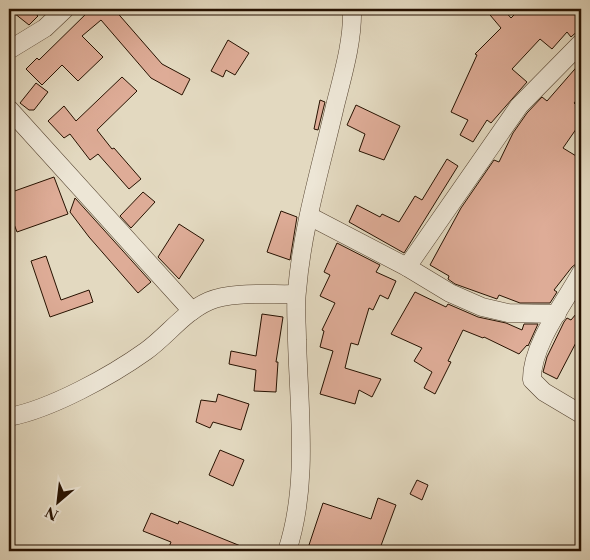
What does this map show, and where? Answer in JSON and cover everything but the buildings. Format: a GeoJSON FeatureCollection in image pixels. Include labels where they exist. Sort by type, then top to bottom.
{"type":"FeatureCollection","features":[{"type":"Feature","properties":{"kind":"street"},"geometry":{"type":"LineString","coordinates":[[9,50],[45,28],[65,9]]}},
{"type":"Feature","properties":{"kind":"street"},"geometry":{"type":"LineString","coordinates":[[287,551],[296,524],[299,499],[300,459],[296,294],[309,216],[347,58],[352,9]]}},
{"type":"Feature","properties":{"kind":"street"},"geometry":{"type":"LineString","coordinates":[[407,267],[519,106],[581,43]]}},
{"type":"Feature","properties":{"kind":"street"},"geometry":{"type":"LineString","coordinates":[[9,109],[192,311]]}},
{"type":"Feature","properties":{"kind":"street"},"geometry":{"type":"LineString","coordinates":[[309,216],[407,267],[450,293],[482,307],[508,313],[557,314]]}},
{"type":"Feature","properties":{"kind":"street"},"geometry":{"type":"LineString","coordinates":[[581,273],[557,314],[532,366],[532,380],[544,392],[581,414]]}},
{"type":"Feature","properties":{"kind":"street"},"geometry":{"type":"LineString","coordinates":[[9,417],[34,410],[86,387],[146,350],[192,311],[210,301],[225,297],[296,294]]}}]}
